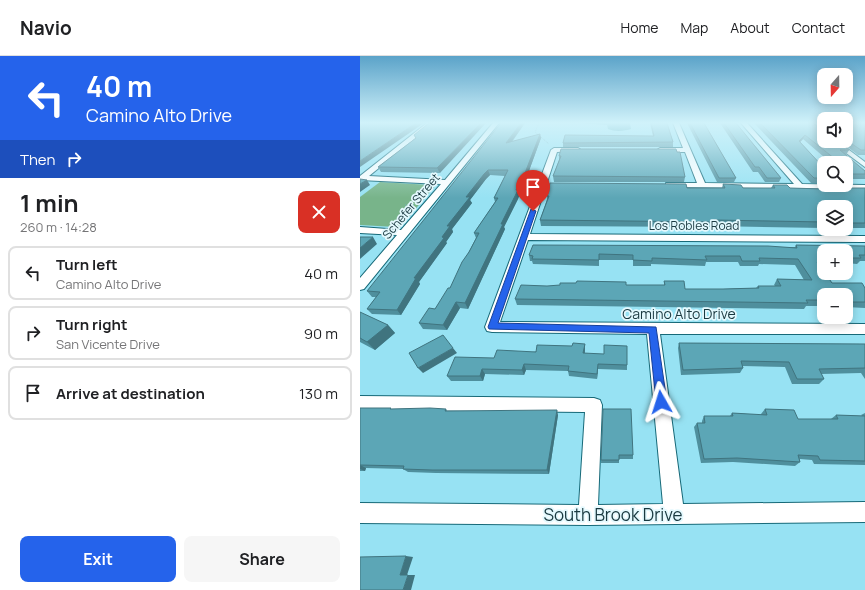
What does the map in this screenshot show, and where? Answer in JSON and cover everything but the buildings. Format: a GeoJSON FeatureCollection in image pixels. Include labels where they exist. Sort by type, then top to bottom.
{"type":"FeatureCollection","features":[{"type":"Feature","properties":{"kind":"street"},"geometry":{"type":"LineString","coordinates":[[361,178],[399,148]]}},
{"type":"Feature","properties":{"kind":"street","name":"Schefer Street"},"geometry":{"type":"LineString","coordinates":[[360,286],[475,148]]}},
{"type":"Feature","properties":{"kind":"street"},"geometry":{"type":"LineString","coordinates":[[766,148],[800,186]]}},
{"type":"Feature","properties":{"kind":"street"},"geometry":{"type":"LineString","coordinates":[[842,148],[865,165]]}},
{"type":"Feature","properties":{"kind":"street"},"geometry":{"type":"LineString","coordinates":[[524,236],[547,185],[554,150],[585,150]]}},
{"type":"Feature","properties":{"kind":"street"},"geometry":{"type":"LineString","coordinates":[[656,150],[688,150],[702,185]]}},
{"type":"Feature","properties":{"kind":"street"},"geometry":{"type":"LineString","coordinates":[[361,178],[446,182]]}},
{"type":"Feature","properties":{"kind":"street"},"geometry":{"type":"LineString","coordinates":[[662,185],[865,187]]}},
{"type":"Feature","properties":{"kind":"street"},"geometry":{"type":"LineString","coordinates":[[360,230],[403,233]]}},
{"type":"Feature","properties":{"kind":"street","name":"Los Robles Road"},"geometry":{"type":"LineString","coordinates":[[524,236],[865,239]]}},
{"type":"Feature","properties":{"kind":"street","name":"Camino Alto Drive"},"geometry":{"type":"LineString","coordinates":[[524,236],[492,327],[865,329]]}},
{"type":"Feature","properties":{"kind":"street"},"geometry":{"type":"LineString","coordinates":[[653,329],[674,514]]}},
{"type":"Feature","properties":{"kind":"street"},"geometry":{"type":"LineString","coordinates":[[360,403],[594,405],[588,515]]}},
{"type":"Feature","properties":{"kind":"street","name":"South Brook Drive"},"geometry":{"type":"LineString","coordinates":[[360,513],[588,515],[865,512]]}},
{"type":"Feature","properties":{"kind":"path"},"geometry":{"type":"LineString","coordinates":[[409,209],[412,204]]}},
{"type":"Feature","properties":{"kind":"path"},"geometry":{"type":"LineString","coordinates":[[405,205],[412,204],[420,206]]}},
{"type":"Feature","properties":{"kind":"green space"},"geometry":{"type":"Polygon","coordinates":[[[380,182],[435,186],[401,226],[360,225],[360,197],[380,182]]]}},
{"type":"Feature","properties":{"kind":"route"},"geometry":{"type":"LineString","coordinates":[[533,211],[492,327],[653,329],[661,402]]}}]}
